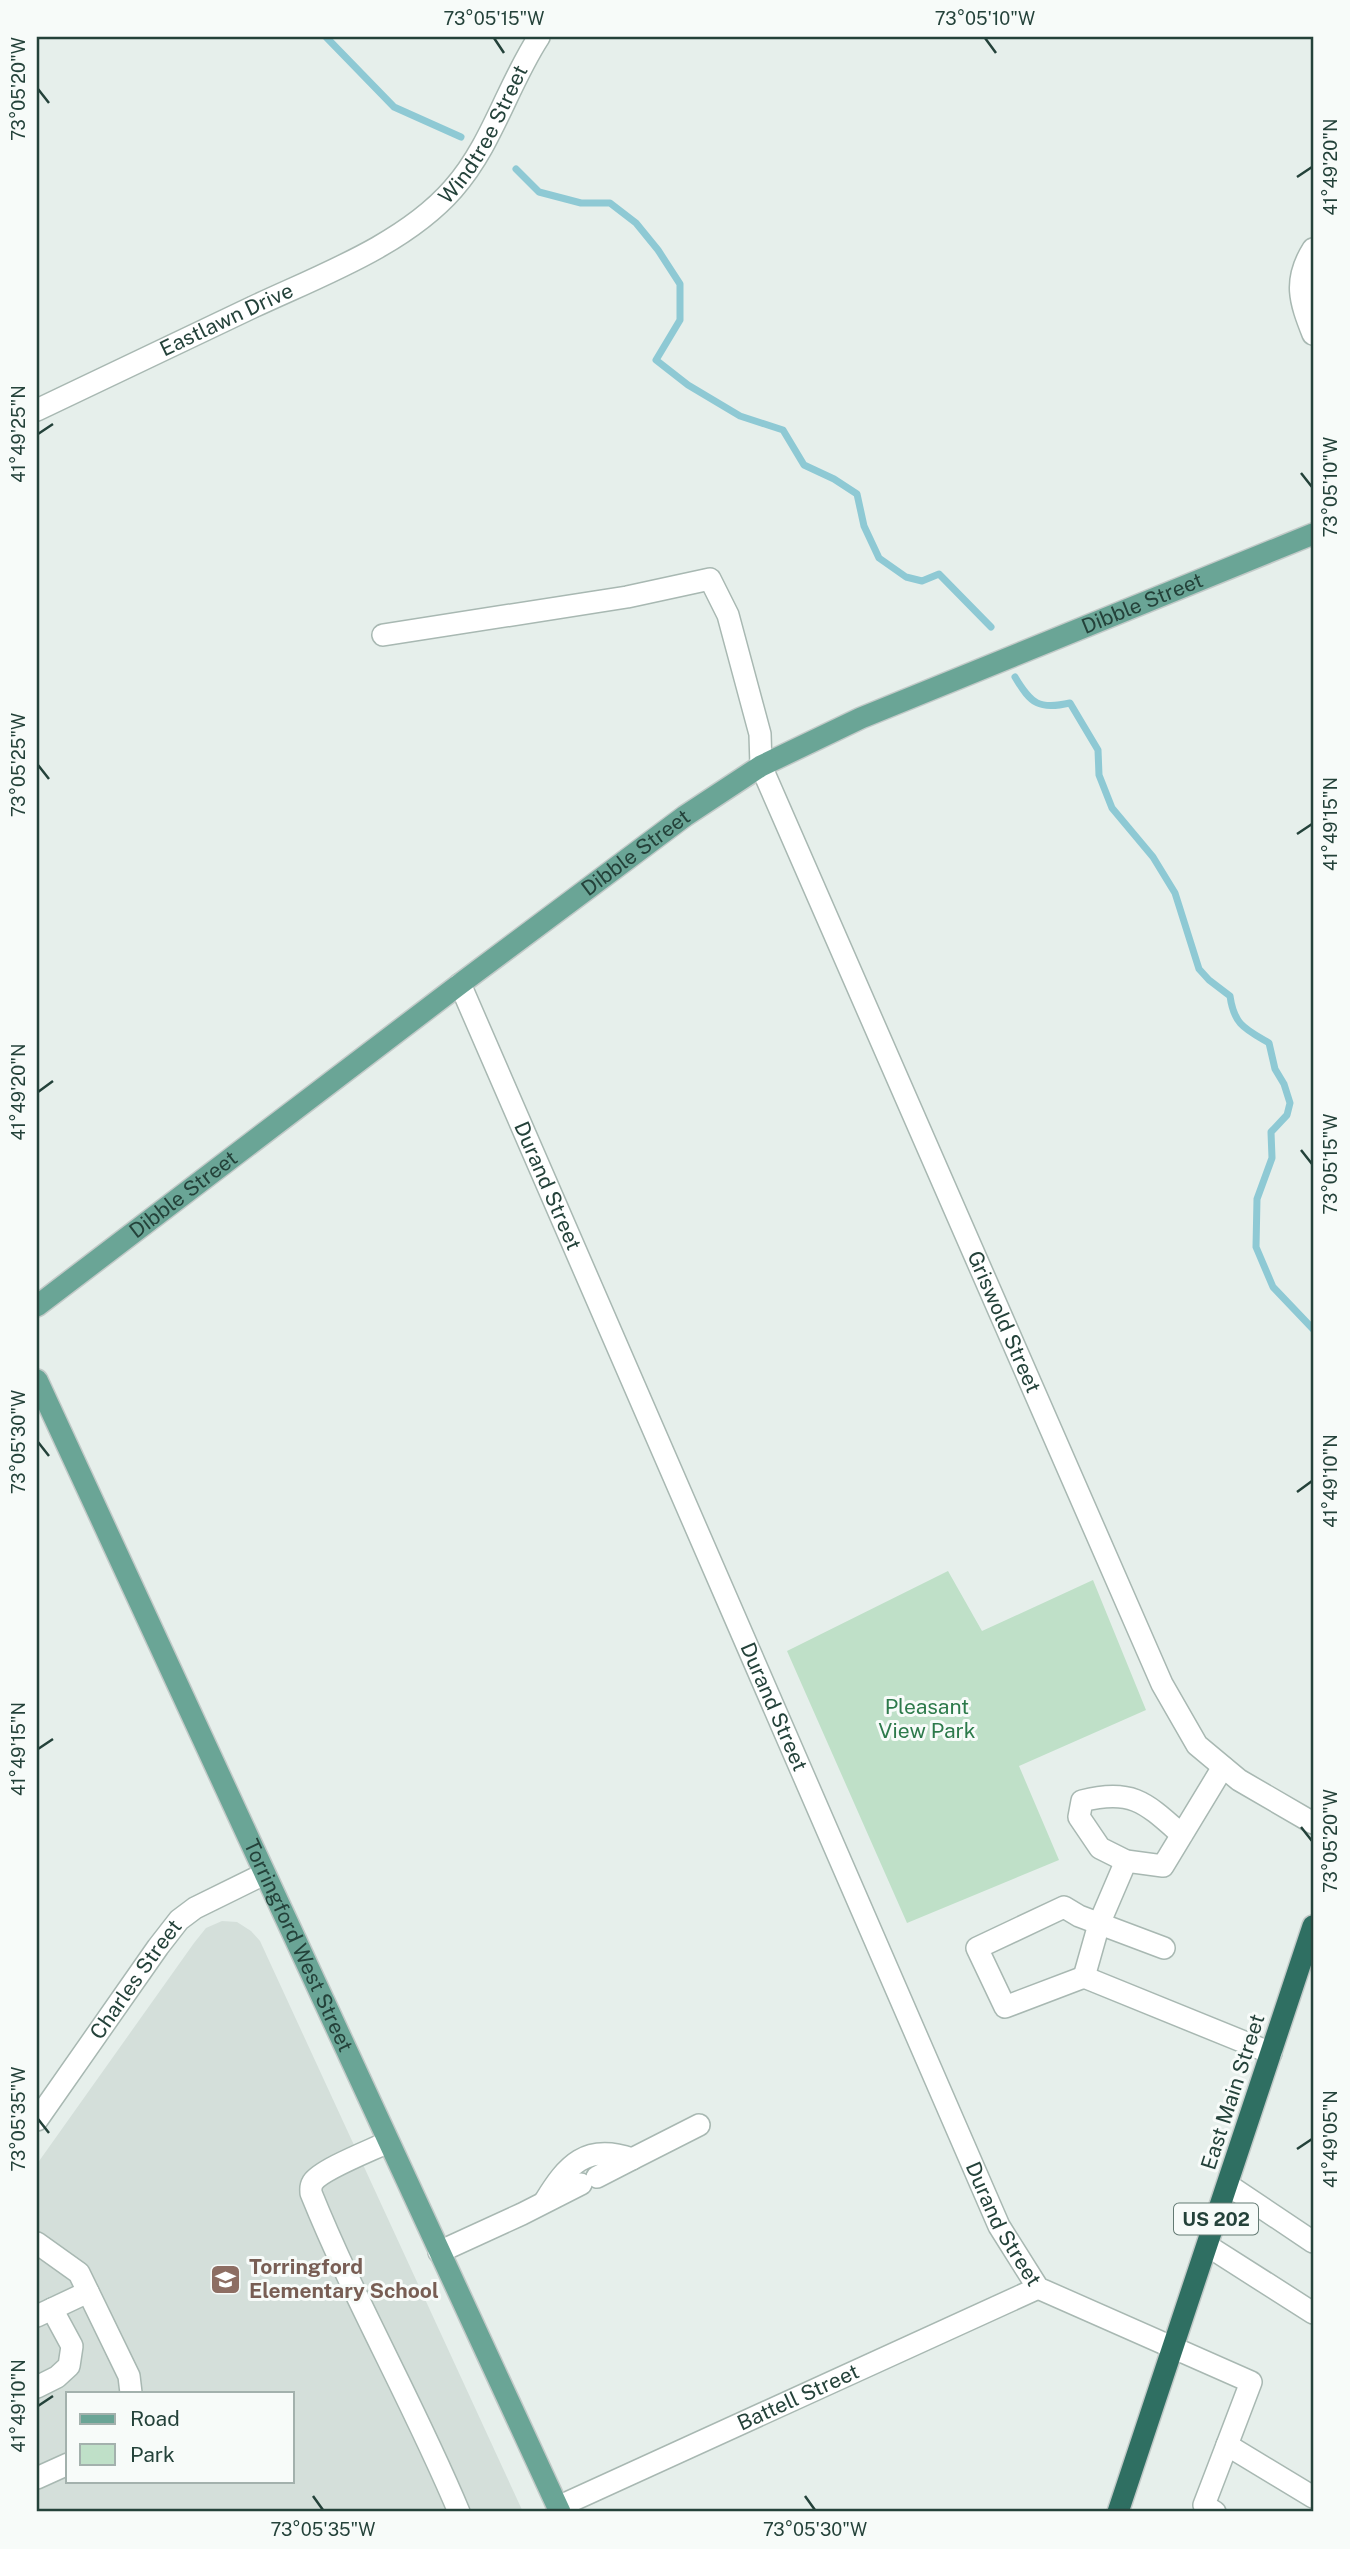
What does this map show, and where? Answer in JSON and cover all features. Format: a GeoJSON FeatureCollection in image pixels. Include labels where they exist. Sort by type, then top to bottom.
{"type":"FeatureCollection","features":[{"type":"Feature","properties":{"kind":"highway","name":"East Main Street"},"geometry":{"type":"LineString","coordinates":[[1118,2512],[1313,1926]]}},
{"type":"Feature","properties":{"kind":"main road","name":"Dibble Street"},"geometry":{"type":"LineString","coordinates":[[37,1306],[685,816],[761,766],[861,718],[1313,534]]}},
{"type":"Feature","properties":{"kind":"main road","name":"Torringford West Street"},"geometry":{"type":"LineString","coordinates":[[37,1380],[559,2510]]}},
{"type":"Feature","properties":{"kind":"street","name":"Windtree Street"},"geometry":{"type":"LineString","coordinates":[[414,224],[452,191],[477,159],[528,54],[539,37]]}},
{"type":"Feature","properties":{"kind":"street","name":"Eastlawn Drive"},"geometry":{"type":"LineString","coordinates":[[37,410],[353,261],[414,224]]}},
{"type":"Feature","properties":{"kind":"street"},"geometry":{"type":"LineString","coordinates":[[1313,249],[1305,262],[1299,284],[1303,307],[1313,334]]}},
{"type":"Feature","properties":{"kind":"street"},"geometry":{"type":"LineString","coordinates":[[383,635],[627,597],[710,579],[728,615],[760,734],[761,766]]}},
{"type":"Feature","properties":{"kind":"street","name":"Griswold Street"},"geometry":{"type":"LineString","coordinates":[[761,766],[1162,1684],[1197,1745],[1239,1780],[1313,1823]]}},
{"type":"Feature","properties":{"kind":"street","name":"Durand Street"},"geometry":{"type":"LineString","coordinates":[[460,984],[999,2225],[1038,2288],[1251,2382],[1227,2445]]}},
{"type":"Feature","properties":{"kind":"street"},"geometry":{"type":"LineString","coordinates":[[1182,1835],[1136,1798],[1105,1795],[1082,1801],[1079,1817],[1100,1848],[1126,1861],[1163,1866],[1182,1835],[1223,1767]]}},
{"type":"Feature","properties":{"kind":"street"},"geometry":{"type":"LineString","coordinates":[[1084,1977],[1099,1924],[1126,1861]]}},
{"type":"Feature","properties":{"kind":"street","name":"Charles Street"},"geometry":{"type":"LineString","coordinates":[[37,2120],[179,1920],[195,1908],[264,1874]]}},
{"type":"Feature","properties":{"kind":"street"},"geometry":{"type":"LineString","coordinates":[[1164,1948],[1099,1924],[1064,1907],[977,1948],[1005,2007],[1084,1977],[1271,2053]]}},
{"type":"Feature","properties":{"kind":"street"},"geometry":{"type":"LineString","coordinates":[[439,2252],[699,2125]]}},
{"type":"Feature","properties":{"kind":"street"},"geometry":{"type":"LineString","coordinates":[[388,2142],[313,2181],[312,2193],[459,2512]]}},
{"type":"Feature","properties":{"kind":"street"},"geometry":{"type":"LineString","coordinates":[[544,2203],[564,2172],[581,2159],[611,2152],[632,2159]]}},
{"type":"Feature","properties":{"kind":"street"},"geometry":{"type":"LineString","coordinates":[[1228,2185],[1313,2242]]}},
{"type":"Feature","properties":{"kind":"street"},"geometry":{"type":"LineString","coordinates":[[37,2243],[79,2273],[129,2376],[131,2392]]}},
{"type":"Feature","properties":{"kind":"street"},"geometry":{"type":"LineString","coordinates":[[1208,2246],[1313,2313]]}},
{"type":"Feature","properties":{"kind":"street","name":"Battell Street"},"geometry":{"type":"LineString","coordinates":[[559,2510],[1038,2288]]}},
{"type":"Feature","properties":{"kind":"street"},"geometry":{"type":"LineString","coordinates":[[37,2387],[69,2366],[72,2346],[44,2313],[88,2292]]}},
{"type":"Feature","properties":{"kind":"street"},"geometry":{"type":"LineString","coordinates":[[1215,2512],[1204,2505],[1227,2445],[1313,2497]]}},
{"type":"Feature","properties":{"kind":"street"},"geometry":{"type":"LineString","coordinates":[[37,2478],[66,2465]]}},
{"type":"Feature","properties":{"kind":"shaded area","name":"Torringford Elementary School"},"geometry":{"type":"Polygon","coordinates":[[[222,1921],[237,1922],[260,1941],[523,2512],[37,2512],[37,2164],[206,1928],[222,1921]]]}},
{"type":"Feature","properties":{"kind":"green space","name":"Pleasant View Park"},"geometry":{"type":"Polygon","coordinates":[[[948,1571],[982,1631],[1093,1580],[1146,1710],[1019,1766],[1059,1860],[907,1923],[787,1651],[948,1571]]]}},
{"type":"Feature","properties":{"kind":"waterway"},"geometry":{"type":"LineString","coordinates":[[326,37],[394,107],[461,137]]}},
{"type":"Feature","properties":{"kind":"waterway"},"geometry":{"type":"LineString","coordinates":[[516,169],[539,192],[581,203],[610,203],[636,223],[680,284],[680,320],[656,360],[688,385],[740,416],[783,430],[804,465],[834,479],[857,494],[864,526],[879,558],[906,577],[922,581],[939,574],[991,627]]}},
{"type":"Feature","properties":{"kind":"waterway"},"geometry":{"type":"LineString","coordinates":[[1015,677],[1037,703],[1051,706],[1070,703],[1098,750],[1099,775],[1112,808],[1153,857],[1175,893],[1199,969],[1230,996],[1234,1014],[1242,1025],[1269,1043],[1275,1069],[1284,1084],[1290,1103],[1287,1115],[1271,1132],[1272,1158],[1257,1199],[1256,1247],[1273,1287],[1313,1329]]}},
{"type":"Feature","properties":{"kind":"place","name":"Torringford Elementary School"},"geometry":{"type":"Point","coordinates":[226,2279]}}]}
